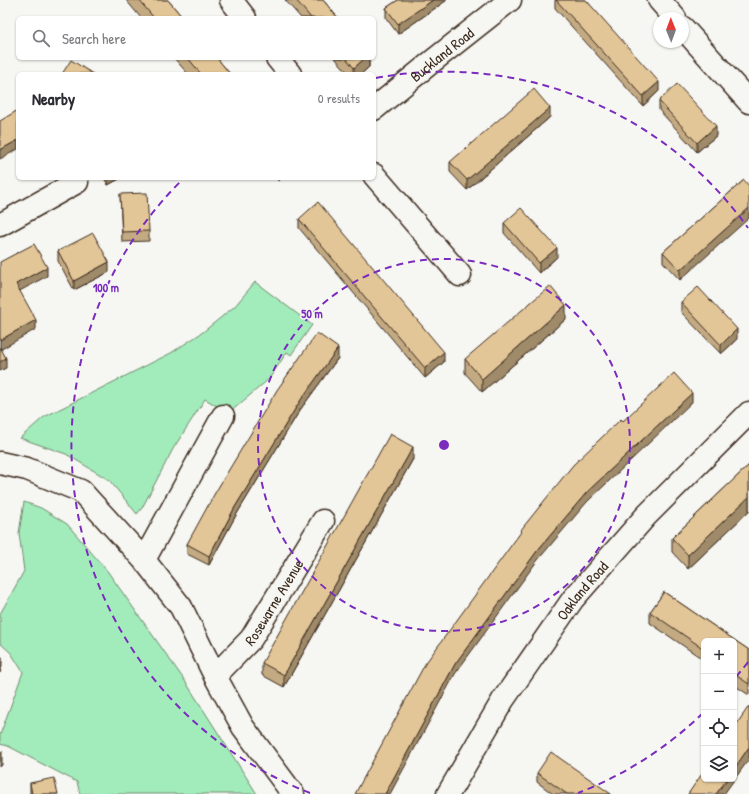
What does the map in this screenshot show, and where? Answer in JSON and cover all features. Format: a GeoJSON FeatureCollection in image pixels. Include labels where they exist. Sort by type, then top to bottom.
{"type":"FeatureCollection","features":[{"type":"Feature","properties":{"kind":"street"},"geometry":{"type":"LineString","coordinates":[[231,0],[243,16]]}},
{"type":"Feature","properties":{"kind":"street","name":"Buckland Road"},"geometry":{"type":"LineString","coordinates":[[376,107],[510,0]]}},
{"type":"Feature","properties":{"kind":"street"},"geometry":{"type":"LineString","coordinates":[[659,0],[670,12]]}},
{"type":"Feature","properties":{"kind":"street"},"geometry":{"type":"LineString","coordinates":[[689,35],[749,102]]}},
{"type":"Feature","properties":{"kind":"street"},"geometry":{"type":"LineString","coordinates":[[280,60],[288,72]]}},
{"type":"Feature","properties":{"kind":"street"},"geometry":{"type":"LineString","coordinates":[[376,177],[460,275]]}},
{"type":"Feature","properties":{"kind":"street"},"geometry":{"type":"LineString","coordinates":[[0,225],[77,182]]}},
{"type":"Feature","properties":{"kind":"street","name":"Oakland Road"},"geometry":{"type":"LineString","coordinates":[[448,794],[503,700],[573,599],[646,516],[749,413]]}},
{"type":"Feature","properties":{"kind":"street"},"geometry":{"type":"LineString","coordinates":[[144,560],[223,416]]}},
{"type":"Feature","properties":{"kind":"street"},"geometry":{"type":"LineString","coordinates":[[0,463],[27,469],[81,491],[144,560],[181,607],[215,676],[244,727],[293,794]]}},
{"type":"Feature","properties":{"kind":"street","name":"Rosewarne Avenue"},"geometry":{"type":"LineString","coordinates":[[215,676],[251,639],[323,521]]}},
{"type":"Feature","properties":{"kind":"green space"},"geometry":{"type":"Polygon","coordinates":[[[255,282],[312,325],[291,355],[287,352],[269,379],[229,413],[205,399],[173,449],[142,508],[137,514],[109,480],[66,454],[20,438],[44,417],[171,353],[203,332],[235,306],[255,282]]]}},
{"type":"Feature","properties":{"kind":"green space"},"geometry":{"type":"Polygon","coordinates":[[[24,502],[41,508],[67,524],[108,572],[185,681],[257,794],[80,794],[77,782],[8,746],[0,744],[0,735],[23,672],[11,653],[0,643],[0,614],[24,571],[19,533],[24,502]]]}},
{"type":"Feature","properties":{"kind":"building"},"geometry":{"type":"Polygon","coordinates":[[[139,0],[168,0],[181,16],[152,16],[139,0]]]}},
{"type":"Feature","properties":{"kind":"building"},"geometry":{"type":"Polygon","coordinates":[[[296,0],[323,0],[336,16],[309,16],[296,0]]]}},
{"type":"Feature","properties":{"kind":"building"},"geometry":{"type":"Polygon","coordinates":[[[398,0],[433,0],[398,24],[386,8],[398,0]]]}},
{"type":"Feature","properties":{"kind":"building"},"geometry":{"type":"Polygon","coordinates":[[[556,0],[586,0],[659,82],[643,96],[556,0]]]}},
{"type":"Feature","properties":{"kind":"building"},"geometry":{"type":"Polygon","coordinates":[[[71,60],[90,72],[63,72],[71,60]]]}},
{"type":"Feature","properties":{"kind":"building"},"geometry":{"type":"Polygon","coordinates":[[[190,60],[219,60],[228,72],[199,72],[190,60]]]}},
{"type":"Feature","properties":{"kind":"building"},"geometry":{"type":"Polygon","coordinates":[[[348,60],[363,60],[354,68],[348,60]]]}},
{"type":"Feature","properties":{"kind":"building"},"geometry":{"type":"Polygon","coordinates":[[[677,84],[716,126],[697,143],[659,101],[677,84]]]}},
{"type":"Feature","properties":{"kind":"building"},"geometry":{"type":"Polygon","coordinates":[[[534,89],[550,108],[467,180],[450,162],[534,89]]]}},
{"type":"Feature","properties":{"kind":"building"},"geometry":{"type":"Polygon","coordinates":[[[16,111],[16,141],[0,150],[0,121],[16,111]]]}},
{"type":"Feature","properties":{"kind":"building"},"geometry":{"type":"Polygon","coordinates":[[[744,180],[749,186],[749,208],[680,270],[663,252],[744,180]]]}},
{"type":"Feature","properties":{"kind":"building"},"geometry":{"type":"Polygon","coordinates":[[[147,193],[149,231],[122,232],[120,194],[147,193]]]}},
{"type":"Feature","properties":{"kind":"building"},"geometry":{"type":"Polygon","coordinates":[[[318,202],[444,352],[425,368],[299,219],[318,202]]]}},
{"type":"Feature","properties":{"kind":"building"},"geometry":{"type":"Polygon","coordinates":[[[521,208],[557,248],[539,263],[504,223],[521,208]]]}},
{"type":"Feature","properties":{"kind":"building"},"geometry":{"type":"Polygon","coordinates":[[[93,233],[109,262],[74,281],[58,251],[93,233]]]}},
{"type":"Feature","properties":{"kind":"building"},"geometry":{"type":"Polygon","coordinates":[[[34,244],[47,267],[16,284],[36,320],[0,340],[0,262],[34,244]]]}},
{"type":"Feature","properties":{"kind":"building"},"geometry":{"type":"Polygon","coordinates":[[[550,286],[566,305],[482,379],[465,359],[550,286]]]}},
{"type":"Feature","properties":{"kind":"building"},"geometry":{"type":"Polygon","coordinates":[[[698,287],[737,329],[721,345],[681,302],[698,287]]]}},
{"type":"Feature","properties":{"kind":"building"},"geometry":{"type":"Polygon","coordinates":[[[317,333],[338,348],[300,401],[235,507],[209,556],[187,544],[215,493],[277,390],[317,333]]]}},
{"type":"Feature","properties":{"kind":"building"},"geometry":{"type":"Polygon","coordinates":[[[0,347],[6,358],[0,362],[0,347]]]}},
{"type":"Feature","properties":{"kind":"building"},"geometry":{"type":"Polygon","coordinates":[[[674,373],[692,393],[587,492],[537,551],[455,664],[385,794],[355,794],[425,664],[521,532],[520,531],[573,465],[621,419],[623,421],[674,373]]]}},
{"type":"Feature","properties":{"kind":"building"},"geometry":{"type":"Polygon","coordinates":[[[390,434],[413,447],[284,675],[262,663],[390,434]]]}},
{"type":"Feature","properties":{"kind":"building"},"geometry":{"type":"Polygon","coordinates":[[[749,465],[749,497],[688,555],[672,538],[749,465]]]}},
{"type":"Feature","properties":{"kind":"building"},"geometry":{"type":"Polygon","coordinates":[[[664,592],[731,638],[701,638],[701,647],[650,612],[664,592]]]}},
{"type":"Feature","properties":{"kind":"building"},"geometry":{"type":"Polygon","coordinates":[[[737,642],[749,650],[749,684],[737,676],[737,642]]]}},
{"type":"Feature","properties":{"kind":"building"},"geometry":{"type":"Polygon","coordinates":[[[749,706],[749,747],[737,765],[737,746],[737,724],[749,706]]]}},
{"type":"Feature","properties":{"kind":"building"},"geometry":{"type":"Polygon","coordinates":[[[551,752],[611,794],[567,794],[537,773],[551,752]]]}},
{"type":"Feature","properties":{"kind":"building"},"geometry":{"type":"Polygon","coordinates":[[[701,775],[701,782],[725,782],[716,794],[688,794],[701,775]]]}},
{"type":"Feature","properties":{"kind":"building"},"geometry":{"type":"Polygon","coordinates":[[[54,778],[58,794],[32,794],[30,783],[54,778]]]}}]}
